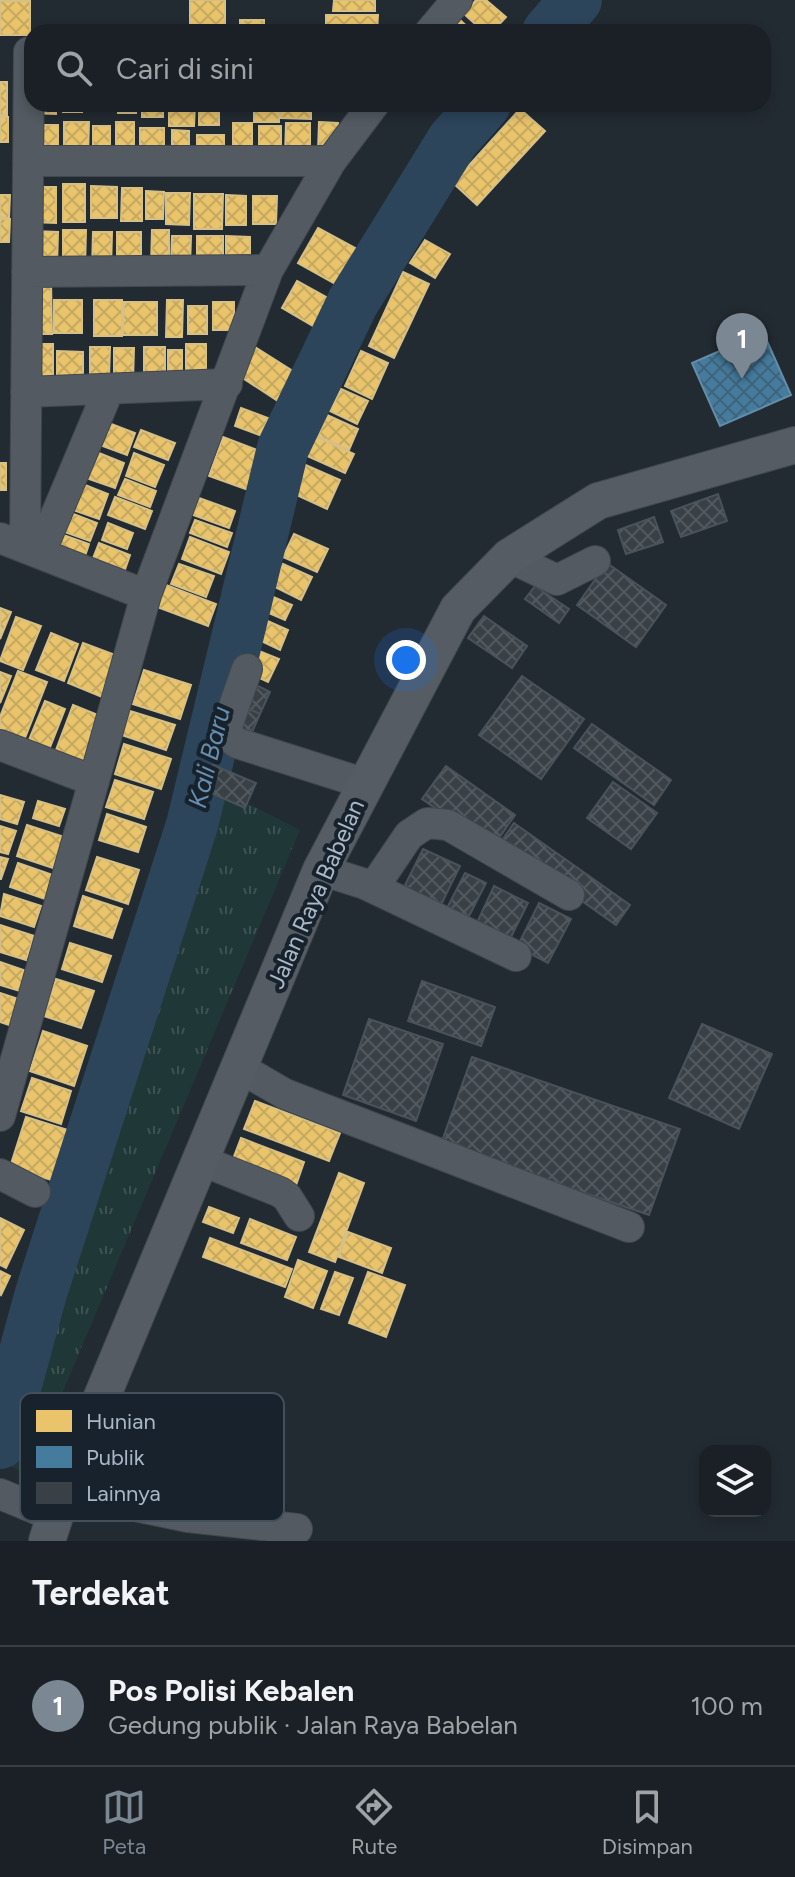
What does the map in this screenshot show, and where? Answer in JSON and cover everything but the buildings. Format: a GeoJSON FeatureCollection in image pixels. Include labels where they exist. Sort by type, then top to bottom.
{"type":"FeatureCollection","features":[{"type":"Feature","properties":{"kind":"main road","name":"Jalan Raya Babelan"},"geometry":{"type":"LineString","coordinates":[[105,1393],[321,870],[458,609],[509,557],[598,501],[795,445]]}},
{"type":"Feature","properties":{"kind":"street"},"geometry":{"type":"LineString","coordinates":[[437,24],[457,0]]}},
{"type":"Feature","properties":{"kind":"street"},"geometry":{"type":"LineString","coordinates":[[20,51],[24,106]]}},
{"type":"Feature","properties":{"kind":"street"},"geometry":{"type":"LineString","coordinates":[[22,546],[28,161],[24,112]]}},
{"type":"Feature","properties":{"kind":"street"},"geometry":{"type":"LineString","coordinates":[[0,1116],[146,595],[268,270],[331,161],[368,112]]}},
{"type":"Feature","properties":{"kind":"street"},"geometry":{"type":"LineString","coordinates":[[28,161],[331,161]]}},
{"type":"Feature","properties":{"kind":"street"},"geometry":{"type":"LineString","coordinates":[[27,272],[268,270]]}},
{"type":"Feature","properties":{"kind":"street"},"geometry":{"type":"LineString","coordinates":[[26,392],[227,384]]}},
{"type":"Feature","properties":{"kind":"street"},"geometry":{"type":"LineString","coordinates":[[22,546],[109,389]]}},
{"type":"Feature","properties":{"kind":"street"},"geometry":{"type":"LineString","coordinates":[[22,546],[146,595]]}},
{"type":"Feature","properties":{"kind":"street"},"geometry":{"type":"LineString","coordinates":[[509,557],[557,580],[595,561]]}},
{"type":"Feature","properties":{"kind":"street"},"geometry":{"type":"LineString","coordinates":[[247,669],[226,729],[228,736],[237,743],[366,784]]}},
{"type":"Feature","properties":{"kind":"street"},"geometry":{"type":"LineString","coordinates":[[0,745],[94,781]]}},
{"type":"Feature","properties":{"kind":"street"},"geometry":{"type":"LineString","coordinates":[[373,888],[409,835],[427,823],[448,825],[569,895]]}},
{"type":"Feature","properties":{"kind":"street"},"geometry":{"type":"LineString","coordinates":[[321,870],[373,888],[516,956]]}},
{"type":"Feature","properties":{"kind":"street"},"geometry":{"type":"LineString","coordinates":[[240,1068],[285,1094],[629,1227]]}},
{"type":"Feature","properties":{"kind":"street"},"geometry":{"type":"LineString","coordinates":[[200,1160],[280,1192],[299,1216]]}},
{"type":"Feature","properties":{"kind":"street"},"geometry":{"type":"LineString","coordinates":[[0,1174],[35,1192]]}},
{"type":"Feature","properties":{"kind":"street"},"geometry":{"type":"LineString","coordinates":[[224,1521],[297,1529]]}},
{"type":"Feature","properties":{"kind":"green space"},"geometry":{"type":"Polygon","coordinates":[[[220,789],[300,830],[62,1393],[28,1393],[220,789]]]}},
{"type":"Feature","properties":{"kind":"green space"},"geometry":{"type":"Polygon","coordinates":[[[20,1417],[20,1471],[5,1464],[20,1417]]]}},
{"type":"Feature","properties":{"kind":"waterway","name":"Kali Baru"},"geometry":{"type":"LineString","coordinates":[[555,24],[576,0]]}},
{"type":"Feature","properties":{"kind":"waterway","name":"Kali Baru"},"geometry":{"type":"LineString","coordinates":[[0,1443],[41,1293],[192,825],[283,448],[353,302],[453,140],[478,112]]}},
{"type":"Feature","properties":{"kind":"place","name":"Pos Polisi Kebalen"},"geometry":{"type":"Point","coordinates":[742,379]}}]}
